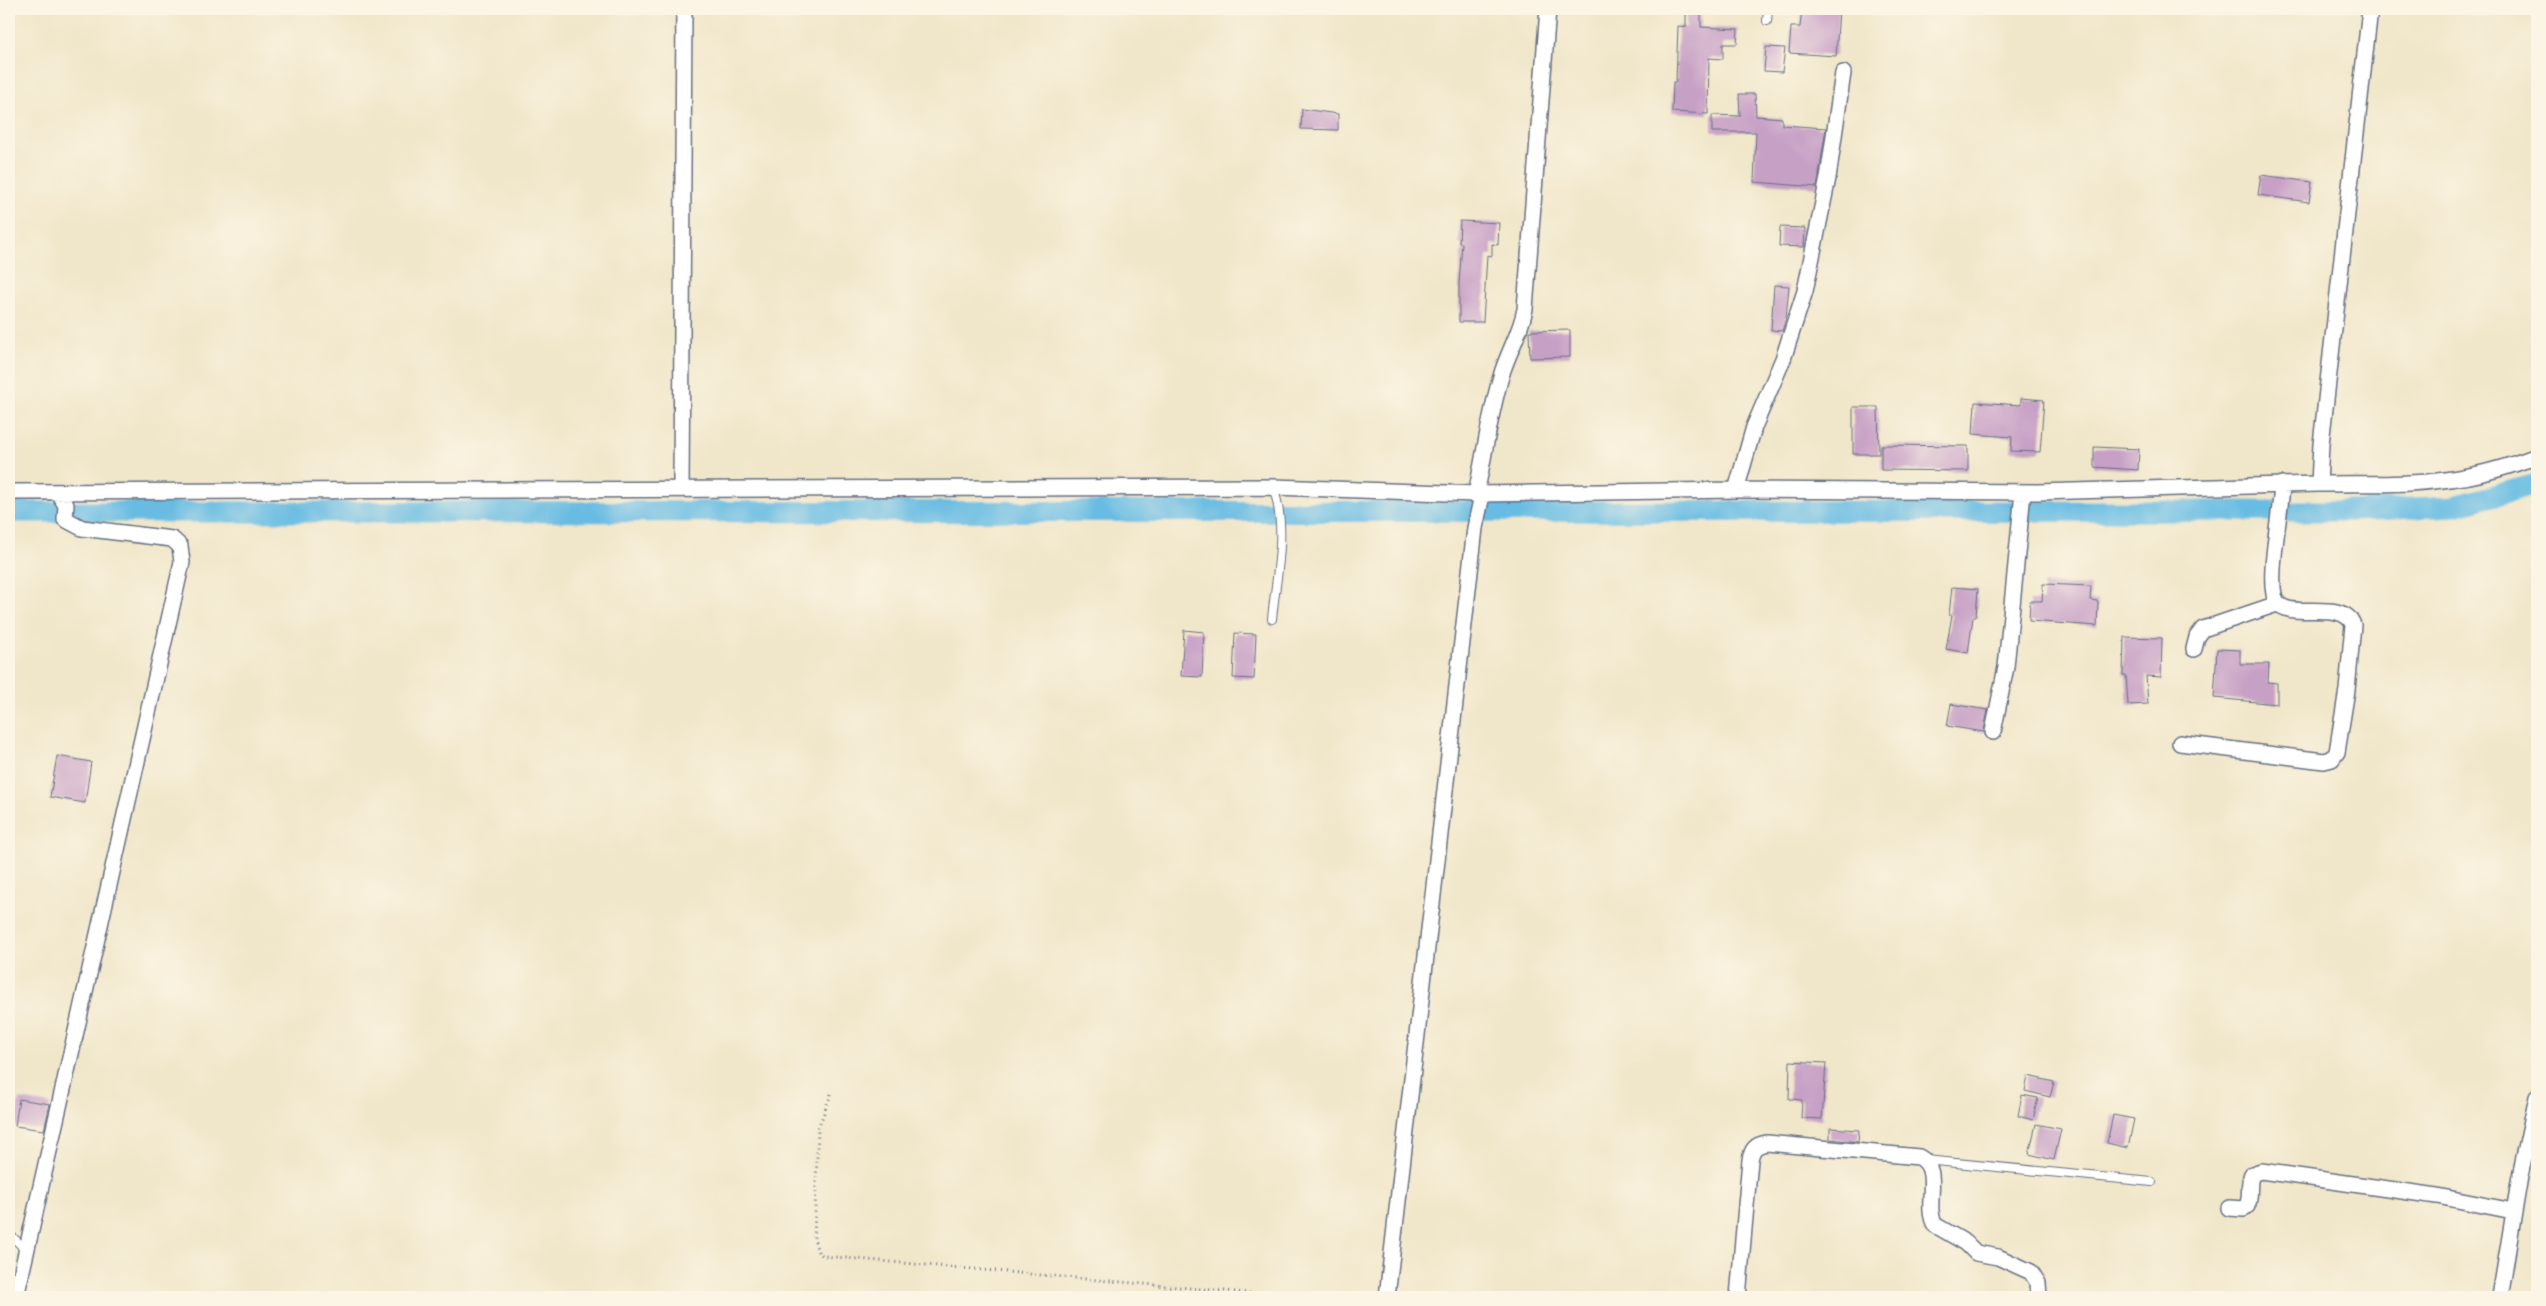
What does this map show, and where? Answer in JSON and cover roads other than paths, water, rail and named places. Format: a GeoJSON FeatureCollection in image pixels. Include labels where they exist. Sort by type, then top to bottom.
{"type":"FeatureCollection","features":[{"type":"Feature","properties":{"kind":"street"},"geometry":{"type":"LineString","coordinates":[[681,489],[684,9]]}},
{"type":"Feature","properties":{"kind":"street"},"geometry":{"type":"LineString","coordinates":[[1387,1297],[1475,528],[1501,378],[1523,317],[1548,9]]}},
{"type":"Feature","properties":{"kind":"street"},"geometry":{"type":"LineString","coordinates":[[2320,484],[2321,444],[2370,9]]}},
{"type":"Feature","properties":{"kind":"street"},"geometry":{"type":"LineString","coordinates":[[1736,490],[1754,427],[1782,359],[1805,291],[1828,178],[1843,73]]}},
{"type":"Feature","properties":{"kind":"street"},"geometry":{"type":"LineString","coordinates":[[9,492],[63,506],[681,489],[1480,494],[1736,490],[2022,497],[2282,488],[2320,484],[2406,482],[2462,478],[2489,472],[2537,456]]}},
{"type":"Feature","properties":{"kind":"street"},"geometry":{"type":"LineString","coordinates":[[2277,604],[2273,588],[2276,525],[2282,488]]}},
{"type":"Feature","properties":{"kind":"street"},"geometry":{"type":"LineString","coordinates":[[1992,732],[2006,667],[2022,497]]}},
{"type":"Feature","properties":{"kind":"street"},"geometry":{"type":"LineString","coordinates":[[16,1297],[182,562],[180,546],[172,539],[82,528],[63,506]]}},
{"type":"Feature","properties":{"kind":"street"},"geometry":{"type":"LineString","coordinates":[[2180,743],[2324,761],[2332,759],[2347,690],[2352,641],[2351,620],[2342,613],[2286,608],[2277,604],[2203,629],[2197,637],[2194,649]]}},
{"type":"Feature","properties":{"kind":"street"},"geometry":{"type":"LineString","coordinates":[[2500,1297],[2514,1211],[2537,1098]]}},
{"type":"Feature","properties":{"kind":"street"},"geometry":{"type":"LineString","coordinates":[[1738,1297],[1750,1160],[1752,1150],[1758,1144],[1767,1143],[1920,1157],[1925,1160],[1932,1170],[1930,1208],[1931,1218],[1936,1225],[1966,1243],[1976,1253],[1998,1257],[2030,1272],[2038,1283],[2039,1297]]}},
{"type":"Feature","properties":{"kind":"street"},"geometry":{"type":"LineString","coordinates":[[2229,1208],[2244,1208],[2247,1206],[2251,1193],[2250,1177],[2252,1174],[2261,1171],[2437,1196],[2514,1211]]}},
{"type":"Feature","properties":{"kind":"lane"},"geometry":{"type":"LineString","coordinates":[[1767,21],[1768,9]]}},
{"type":"Feature","properties":{"kind":"lane"},"geometry":{"type":"LineString","coordinates":[[1272,619],[1280,517],[1275,493]]}},
{"type":"Feature","properties":{"kind":"lane"},"geometry":{"type":"LineString","coordinates":[[1925,1160],[2152,1182]]}},
{"type":"Feature","properties":{"kind":"lane"},"geometry":{"type":"LineString","coordinates":[[9,1234],[21,1245],[26,1256]]}},
{"type":"Feature","properties":{"kind":"waterway"},"geometry":{"type":"LineString","coordinates":[[9,512],[2351,511],[2454,506],[2537,484]]}}]}
